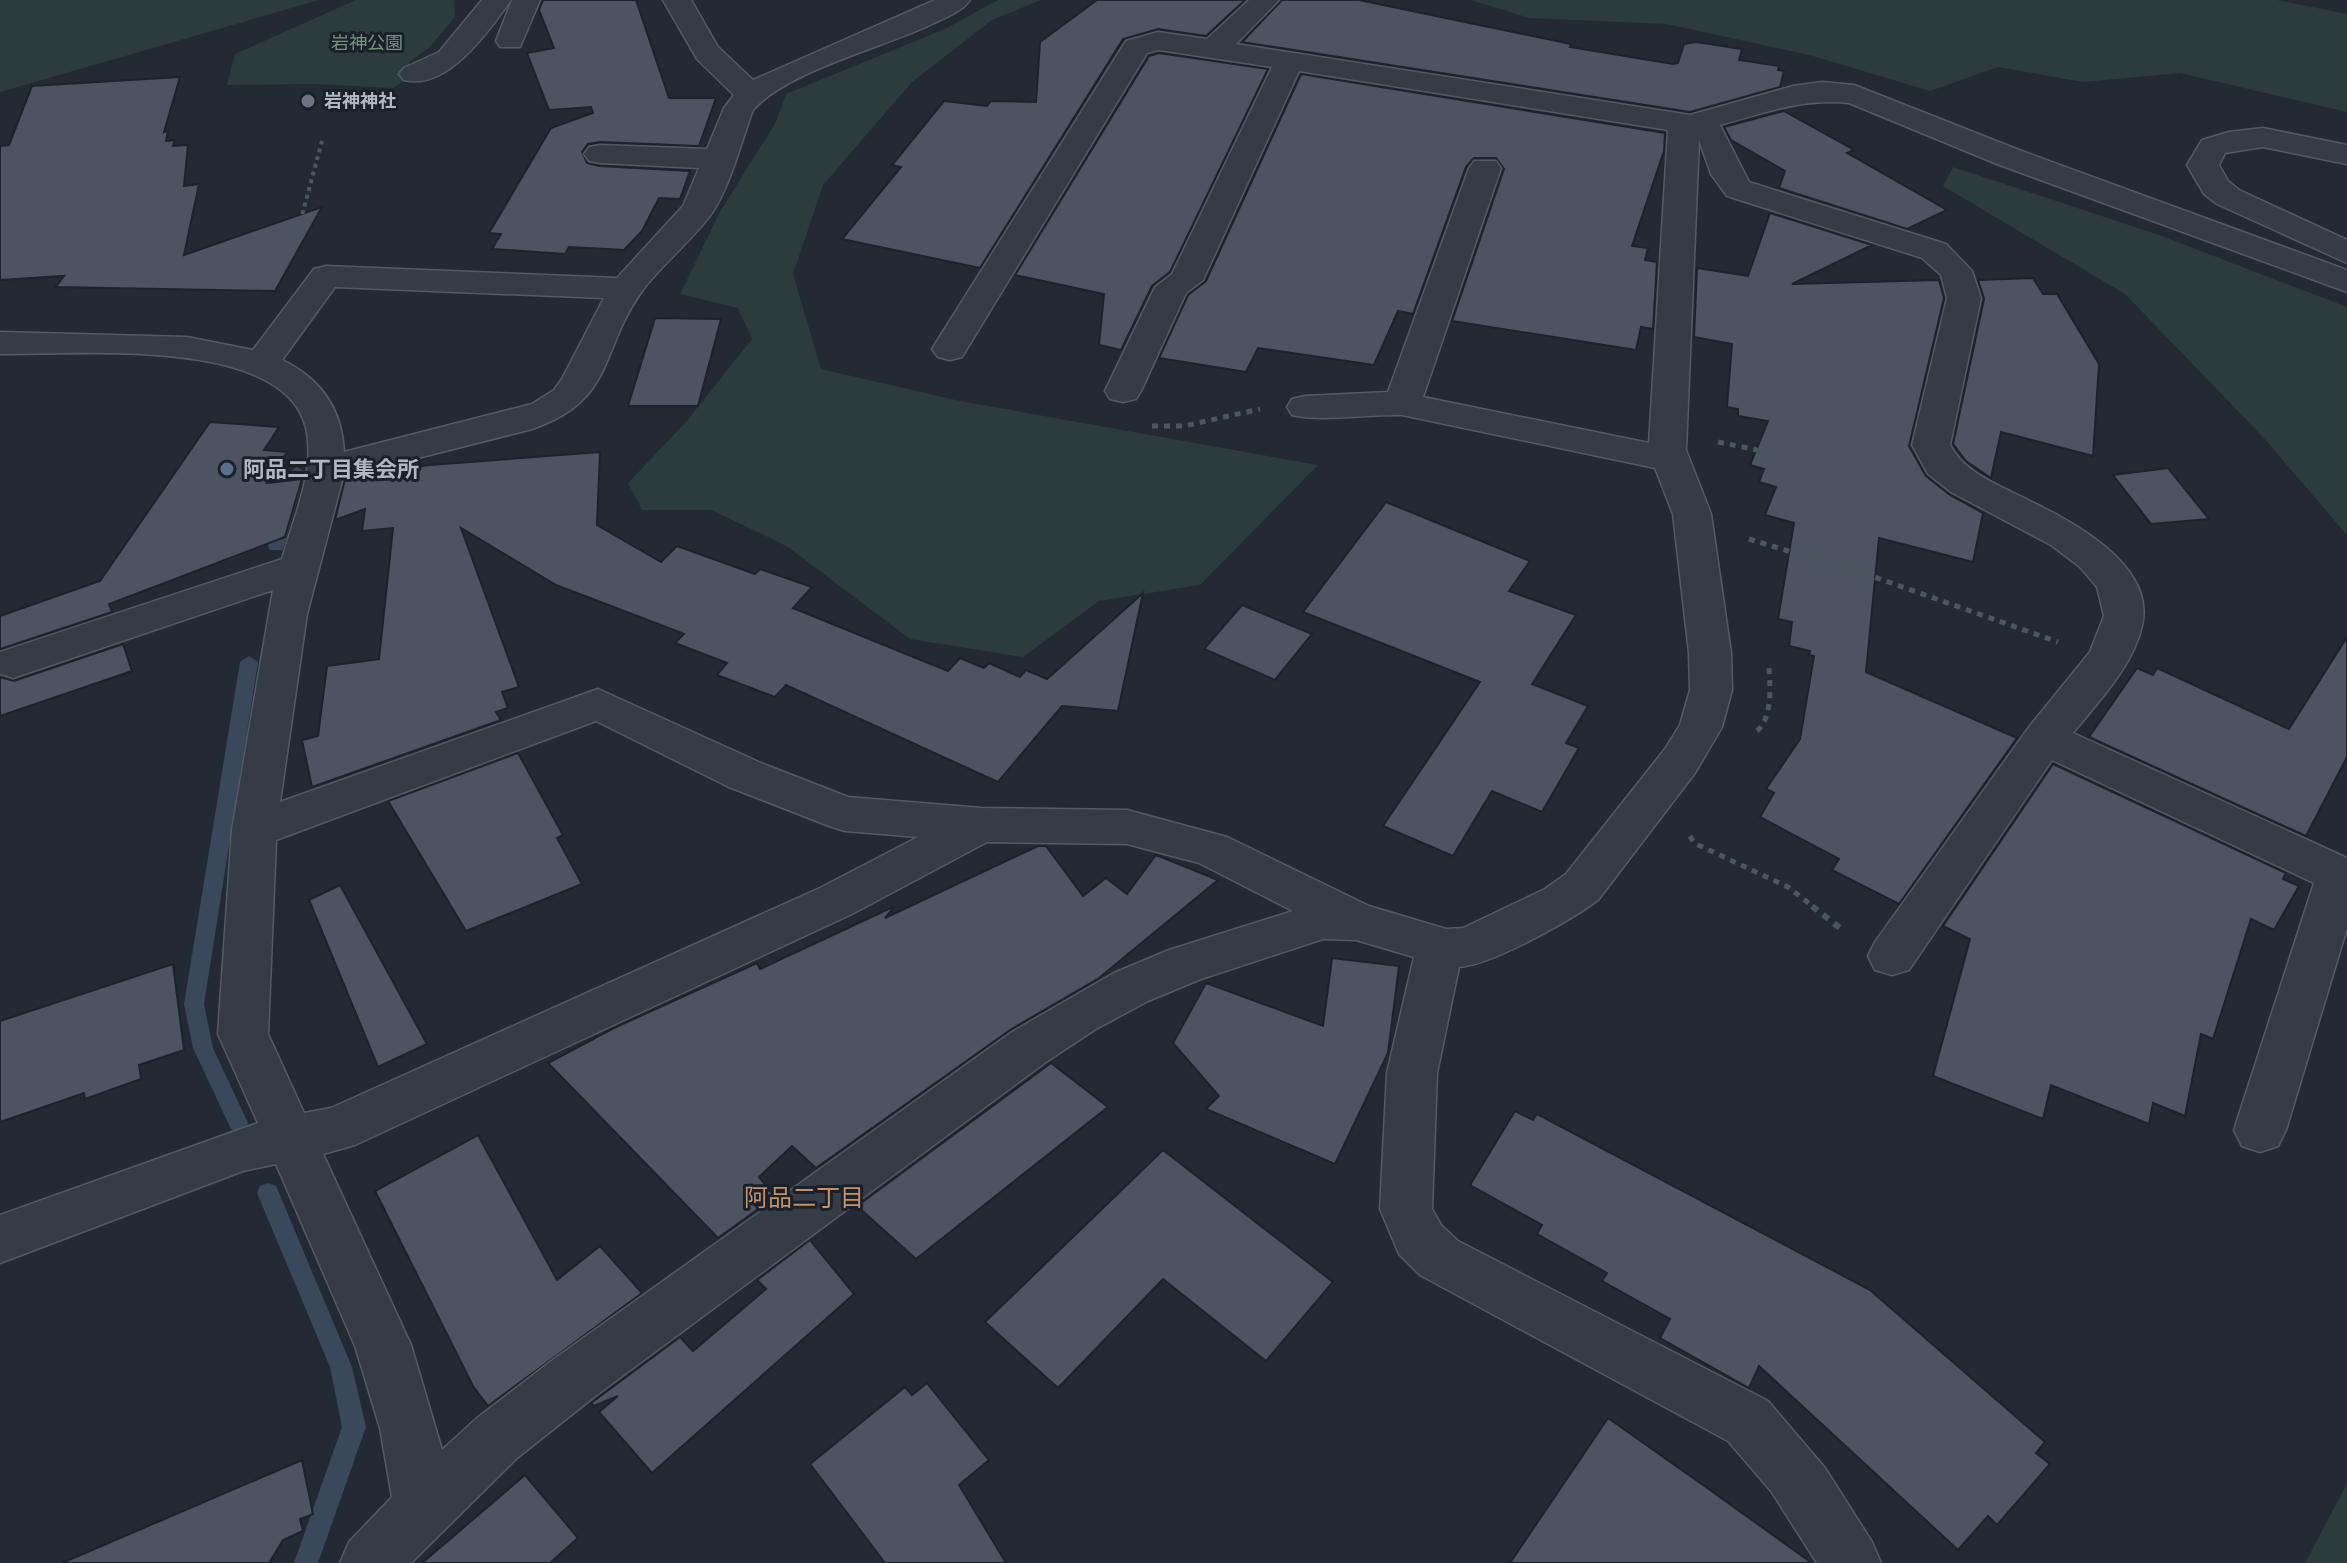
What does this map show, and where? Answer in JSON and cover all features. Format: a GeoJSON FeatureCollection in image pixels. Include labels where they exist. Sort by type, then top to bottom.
{"type":"FeatureCollection","features":[{"type":"Feature","properties":{"kind":"street"},"geometry":{"type":"LineString","coordinates":[[414,74],[449,58],[497,0]]}},
{"type":"Feature","properties":{"kind":"street"},"geometry":{"type":"LineString","coordinates":[[510,41],[526,0]]}},
{"type":"Feature","properties":{"kind":"street"},"geometry":{"type":"LineString","coordinates":[[677,0],[687,20],[726,74],[752,93]]}},
{"type":"Feature","properties":{"kind":"street"},"geometry":{"type":"LineString","coordinates":[[326,469],[545,412],[567,398],[579,381],[626,289],[695,213],[739,108],[752,93],[835,51],[920,20],[956,0]]}},
{"type":"Feature","properties":{"kind":"street"},"geometry":{"type":"LineString","coordinates":[[1214,49],[1265,0]]}},
{"type":"Feature","properties":{"kind":"street"},"geometry":{"type":"LineString","coordinates":[[950,349],[1136,47],[1158,41],[1693,123],[1713,135],[1731,182],[1738,189],[1934,251],[1948,262],[1963,284],[1964,298],[1931,445],[1933,455],[1953,475],[2055,529],[2092,555],[2115,585],[2124,617],[2114,645],[2044,738],[1875,949]]}},
{"type":"Feature","properties":{"kind":"street"},"geometry":{"type":"LineString","coordinates":[[1123,391],[1172,287],[1186,280],[1289,61]]}},
{"type":"Feature","properties":{"kind":"street"},"geometry":{"type":"LineString","coordinates":[[1693,123],[1793,95],[1822,91],[1854,94],[2008,157],[2347,282]]}},
{"type":"Feature","properties":{"kind":"street"},"geometry":{"type":"LineString","coordinates":[[254,830],[598,704],[745,775],[845,814],[981,825],[1127,827],[1211,849],[1356,921],[1440,946],[1468,947],[1489,940],[1561,902],[1582,887],[1680,761],[1701,727],[1711,690],[1710,653],[1692,514],[1669,459],[1667,444],[1693,123]]}},
{"type":"Feature","properties":{"kind":"street"},"geometry":{"type":"LineString","coordinates":[[2347,155],[2281,139],[2241,138],[2213,147],[2203,165],[2215,187],[2228,197],[2347,253]]}},
{"type":"Feature","properties":{"kind":"street"},"geometry":{"type":"LineString","coordinates":[[600,154],[718,159]]}},
{"type":"Feature","properties":{"kind":"street"},"geometry":{"type":"LineString","coordinates":[[1402,404],[1485,168]]}},
{"type":"Feature","properties":{"kind":"street"},"geometry":{"type":"LineString","coordinates":[[261,363],[326,276],[626,289]]}},
{"type":"Feature","properties":{"kind":"street"},"geometry":{"type":"LineString","coordinates":[[0,343],[202,348],[261,363],[294,380],[312,399],[324,421],[329,446],[326,469],[278,575],[287,614],[254,830],[243,1034],[262,1144],[383,1345],[409,1428],[423,1507]]}},
{"type":"Feature","properties":{"kind":"street"},"geometry":{"type":"LineString","coordinates":[[1305,407],[1364,402],[1402,404],[1669,459]]}},
{"type":"Feature","properties":{"kind":"street"},"geometry":{"type":"LineString","coordinates":[[13,663],[278,575]]}},
{"type":"Feature","properties":{"kind":"street"},"geometry":{"type":"LineString","coordinates":[[2044,738],[2344,877],[2260,1130]]}},
{"type":"Feature","properties":{"kind":"street"},"geometry":{"type":"LineString","coordinates":[[0,1239],[262,1144],[351,1123],[836,901],[981,825]]}},
{"type":"Feature","properties":{"kind":"street"},"geometry":{"type":"LineString","coordinates":[[370,1563],[423,1507],[497,1438],[574,1378],[1079,1015],[1186,964],[1293,927],[1323,920],[1356,921]]}},
{"type":"Feature","properties":{"kind":"street"},"geometry":{"type":"LineString","coordinates":[[1440,946],[1412,1073],[1406,1209],[1411,1228],[1421,1245],[1748,1421],[1781,1456],[1851,1563]]}},
{"type":"Feature","properties":{"kind":"path"},"geometry":{"type":"LineString","coordinates":[[296,226],[322,141]]}},
{"type":"Feature","properties":{"kind":"path"},"geometry":{"type":"LineString","coordinates":[[1123,391],[1126,412],[1150,426],[1184,426],[1258,409],[1305,407]]}},
{"type":"Feature","properties":{"kind":"path"},"geometry":{"type":"LineString","coordinates":[[1738,530],[1749,539],[1778,550],[1877,578],[2069,646]]}},
{"type":"Feature","properties":{"kind":"path"},"geometry":{"type":"LineString","coordinates":[[1763,726],[1771,693],[1769,667]]}},
{"type":"Feature","properties":{"kind":"path"},"geometry":{"type":"LineString","coordinates":[[1690,834],[1694,843],[1788,887],[1875,949]]}},
{"type":"Feature","properties":{"kind":"green space"},"geometry":{"type":"Polygon","coordinates":[[[0,0],[319,0],[0,92],[0,0]]]}},
{"type":"Feature","properties":{"kind":"green space","name":"岩神公園"},"geometry":{"type":"Polygon","coordinates":[[[356,0],[454,0],[455,17],[430,47],[409,62],[414,74],[393,88],[316,84],[227,85],[235,54],[356,0]]]}},
{"type":"Feature","properties":{"kind":"green space"},"geometry":{"type":"Polygon","coordinates":[[[998,0],[1041,0],[992,20],[912,82],[823,185],[793,274],[821,369],[960,401],[1318,465],[1200,585],[1099,601],[1023,657],[910,639],[788,547],[712,510],[642,510],[628,483],[686,422],[752,339],[738,308],[680,294],[721,210],[776,122],[786,94],[945,29],[998,0]]]}},
{"type":"Feature","properties":{"kind":"green space"},"geometry":{"type":"Polygon","coordinates":[[[1471,0],[2277,0],[2347,14],[2347,112],[2180,73],[2083,82],[1998,67],[1930,91],[1813,56],[1667,24],[1529,18],[1471,0]]]}},
{"type":"Feature","properties":{"kind":"green space"},"geometry":{"type":"Polygon","coordinates":[[[1953,167],[2159,235],[2347,307],[2347,535],[2263,437],[2125,294],[1943,186],[1953,167]]]}},
{"type":"Feature","properties":{"kind":"green space"},"geometry":{"type":"Polygon","coordinates":[[[2347,1484],[2347,1563],[2305,1563],[2347,1484]]]}},
{"type":"Feature","properties":{"kind":"building"},"geometry":{"type":"Polygon","coordinates":[[[543,0],[636,0],[669,98],[716,98],[699,146],[600,142],[588,144],[582,152],[587,163],[599,166],[690,171],[680,199],[659,198],[642,231],[624,250],[569,247],[565,254],[492,249],[501,234],[489,233],[551,128],[593,113],[591,107],[549,110],[527,53],[554,48],[539,10],[543,0]]]}},
{"type":"Feature","properties":{"kind":"building"},"geometry":{"type":"Polygon","coordinates":[[[1097,0],[1245,0],[1206,36],[1158,29],[1123,39],[980,268],[842,239],[901,167],[892,165],[944,101],[987,106],[991,101],[1036,102],[1040,42],[1097,0]]]}},
{"type":"Feature","properties":{"kind":"building"},"geometry":{"type":"Polygon","coordinates":[[[1282,0],[1359,0],[1571,44],[1570,47],[1673,64],[1678,63],[1684,44],[1696,42],[1742,49],[1739,60],[1779,66],[1778,70],[1784,71],[1780,87],[1690,112],[1242,42],[1282,0]]]}},
{"type":"Feature","properties":{"kind":"building"},"geometry":{"type":"Polygon","coordinates":[[[1159,53],[1268,69],[1170,272],[1152,286],[1121,350],[1099,345],[1104,294],[1015,275],[1149,56],[1159,53]]]}},
{"type":"Feature","properties":{"kind":"building"},"geometry":{"type":"Polygon","coordinates":[[[1301,74],[1665,133],[1664,151],[1632,246],[1648,248],[1645,260],[1657,262],[1653,329],[1641,327],[1636,350],[1452,321],[1504,169],[1496,158],[1474,158],[1466,167],[1413,314],[1398,311],[1374,365],[1258,348],[1246,372],[1159,358],[1188,295],[1206,281],[1301,74]]]}},
{"type":"Feature","properties":{"kind":"building"},"geometry":{"type":"Polygon","coordinates":[[[180,77],[164,132],[168,131],[166,141],[175,140],[173,146],[188,145],[184,186],[199,184],[184,255],[322,207],[275,291],[56,287],[64,276],[0,280],[0,146],[9,145],[32,86],[180,77]]]}},
{"type":"Feature","properties":{"kind":"building"},"geometry":{"type":"Polygon","coordinates":[[[1784,111],[1854,150],[1847,153],[1947,210],[1907,229],[1779,188],[1785,171],[1731,140],[1724,127],[1784,111]]]}},
{"type":"Feature","properties":{"kind":"building"},"geometry":{"type":"Polygon","coordinates":[[[1770,213],[1872,245],[1792,284],[1939,280],[1944,298],[1909,446],[1926,476],[1950,495],[1983,513],[1973,562],[1879,538],[1866,672],[2017,738],[1899,904],[1832,870],[1839,859],[1760,817],[1774,793],[1766,789],[1800,739],[1814,656],[1809,655],[1810,651],[1789,646],[1792,622],[1778,619],[1794,523],[1765,515],[1776,487],[1759,482],[1764,469],[1750,465],[1768,421],[1738,416],[1738,409],[1727,407],[1732,344],[1694,337],[1697,268],[1748,276],[1770,213]]]}},
{"type":"Feature","properties":{"kind":"building"},"geometry":{"type":"Polygon","coordinates":[[[2033,278],[2043,294],[2057,294],[2099,364],[2093,456],[2001,432],[1991,478],[1966,461],[1953,444],[1984,299],[1978,280],[2033,278]]]}},
{"type":"Feature","properties":{"kind":"building"},"geometry":{"type":"Polygon","coordinates":[[[655,318],[721,319],[698,406],[628,406],[655,318]]]}},
{"type":"Feature","properties":{"kind":"building"},"geometry":{"type":"Polygon","coordinates":[[[210,422],[279,427],[264,450],[287,452],[267,483],[302,479],[285,537],[109,604],[112,612],[0,649],[0,616],[100,581],[210,422]]]}},
{"type":"Feature","properties":{"kind":"building"},"geometry":{"type":"Polygon","coordinates":[[[600,452],[597,525],[661,562],[677,546],[755,574],[760,569],[812,587],[793,608],[948,671],[960,658],[984,668],[989,663],[1020,677],[1026,670],[1047,679],[1143,593],[1118,711],[1062,706],[998,782],[786,685],[775,697],[717,675],[727,663],[675,643],[684,634],[556,585],[461,528],[519,687],[502,692],[508,708],[496,712],[501,720],[312,787],[302,740],[318,736],[327,666],[379,659],[393,528],[362,531],[365,509],[335,520],[345,479],[430,465],[600,452]]]}},
{"type":"Feature","properties":{"kind":"building"},"geometry":{"type":"Polygon","coordinates":[[[2168,468],[2209,519],[2151,524],[2113,475],[2168,468]]]}},
{"type":"Feature","properties":{"kind":"building"},"geometry":{"type":"Polygon","coordinates":[[[1386,502],[1530,561],[1509,591],[1576,615],[1532,684],[1588,706],[1566,743],[1579,748],[1542,812],[1492,791],[1453,856],[1383,826],[1480,682],[1303,612],[1386,502]]]}},
{"type":"Feature","properties":{"kind":"building"},"geometry":{"type":"Polygon","coordinates":[[[1242,605],[1312,634],[1275,680],[1204,649],[1242,605]]]}},
{"type":"Feature","properties":{"kind":"building"},"geometry":{"type":"Polygon","coordinates":[[[2347,637],[2347,757],[2306,836],[2089,737],[2137,668],[2153,675],[2157,668],[2289,729],[2347,637]]]}},
{"type":"Feature","properties":{"kind":"building"},"geometry":{"type":"Polygon","coordinates":[[[123,644],[132,671],[0,716],[0,677],[14,681],[123,644]]]}},
{"type":"Feature","properties":{"kind":"building"},"geometry":{"type":"Polygon","coordinates":[[[518,753],[563,835],[557,838],[582,884],[466,931],[388,801],[518,753]]]}},
{"type":"Feature","properties":{"kind":"building"},"geometry":{"type":"Polygon","coordinates":[[[2053,764],[2286,873],[2283,879],[2299,886],[2274,930],[2251,919],[2213,1039],[2201,1034],[2185,1116],[2153,1103],[2149,1124],[2051,1085],[2043,1119],[1933,1076],[1970,939],[1943,926],[2053,764]]]}},
{"type":"Feature","properties":{"kind":"building"},"geometry":{"type":"Polygon","coordinates":[[[1038,846],[1046,846],[1083,896],[1106,878],[1127,894],[1156,855],[1218,880],[1099,978],[1010,1030],[816,1168],[792,1146],[759,1177],[775,1197],[718,1238],[548,1063],[614,1028],[757,963],[760,969],[895,906],[885,918],[1038,846]]]}},
{"type":"Feature","properties":{"kind":"building"},"geometry":{"type":"Polygon","coordinates":[[[340,885],[427,1044],[378,1067],[309,900],[340,885]]]}},
{"type":"Feature","properties":{"kind":"building"},"geometry":{"type":"Polygon","coordinates":[[[1332,958],[1399,966],[1388,1053],[1335,1164],[1206,1109],[1219,1096],[1173,1043],[1206,983],[1323,1026],[1332,958]]]}},
{"type":"Feature","properties":{"kind":"building"},"geometry":{"type":"Polygon","coordinates":[[[173,964],[184,1050],[139,1065],[141,1079],[85,1099],[84,1093],[0,1122],[0,1021],[173,964]]]}},
{"type":"Feature","properties":{"kind":"building"},"geometry":{"type":"Polygon","coordinates":[[[1051,1063],[1108,1107],[916,1259],[857,1206],[1051,1063]]]}},
{"type":"Feature","properties":{"kind":"building"},"geometry":{"type":"Polygon","coordinates":[[[1515,1111],[1533,1120],[1537,1114],[1870,1290],[2045,1442],[2036,1453],[2050,1464],[1997,1525],[1988,1516],[1958,1550],[1759,1366],[1749,1388],[1660,1338],[1670,1319],[1602,1281],[1607,1273],[1537,1234],[1542,1225],[1470,1185],[1515,1111]]]}},
{"type":"Feature","properties":{"kind":"building"},"geometry":{"type":"Polygon","coordinates":[[[478,1135],[557,1280],[600,1246],[642,1293],[488,1406],[473,1386],[375,1191],[478,1135]]]}},
{"type":"Feature","properties":{"kind":"building"},"geometry":{"type":"Polygon","coordinates":[[[1163,1150],[1333,1282],[1266,1361],[1163,1279],[1058,1388],[985,1322],[1163,1150]]]}},
{"type":"Feature","properties":{"kind":"building"},"geometry":{"type":"Polygon","coordinates":[[[810,1240],[854,1294],[652,1473],[599,1412],[618,1396],[594,1406],[591,1403],[680,1337],[693,1351],[766,1289],[757,1280],[810,1240]]]}},
{"type":"Feature","properties":{"kind":"building"},"geometry":{"type":"Polygon","coordinates":[[[927,1383],[989,1460],[959,1485],[1006,1563],[885,1563],[810,1464],[905,1387],[912,1395],[927,1383]]]}},
{"type":"Feature","properties":{"kind":"building"},"geometry":{"type":"Polygon","coordinates":[[[1608,1418],[1710,1490],[1812,1563],[1510,1563],[1608,1418]]]}},
{"type":"Feature","properties":{"kind":"building"},"geometry":{"type":"Polygon","coordinates":[[[302,1460],[313,1514],[300,1519],[303,1531],[283,1540],[269,1563],[62,1563],[302,1460]]]}},
{"type":"Feature","properties":{"kind":"building"},"geometry":{"type":"Polygon","coordinates":[[[525,1475],[578,1538],[550,1563],[422,1563],[525,1475]]]}},
{"type":"Feature","properties":{"kind":"waterway"},"geometry":{"type":"LineString","coordinates":[[276,546],[297,472]]}},
{"type":"Feature","properties":{"kind":"waterway"},"geometry":{"type":"LineString","coordinates":[[238,1123],[203,1048],[194,1004],[249,662]]}},
{"type":"Feature","properties":{"kind":"waterway"},"geometry":{"type":"LineString","coordinates":[[268,1193],[341,1367],[354,1427],[306,1563]]}},
{"type":"Feature","properties":{"kind":"place","name":"岩神神社"},"geometry":{"type":"Point","coordinates":[308,101]}},
{"type":"Feature","properties":{"kind":"place","name":"阿品二丁目集会所"},"geometry":{"type":"Point","coordinates":[227,469]}},
{"type":"Feature","properties":{"kind":"district","name":"阿品二丁目"},"geometry":{"type":"Point","coordinates":[804,1198]}}]}
